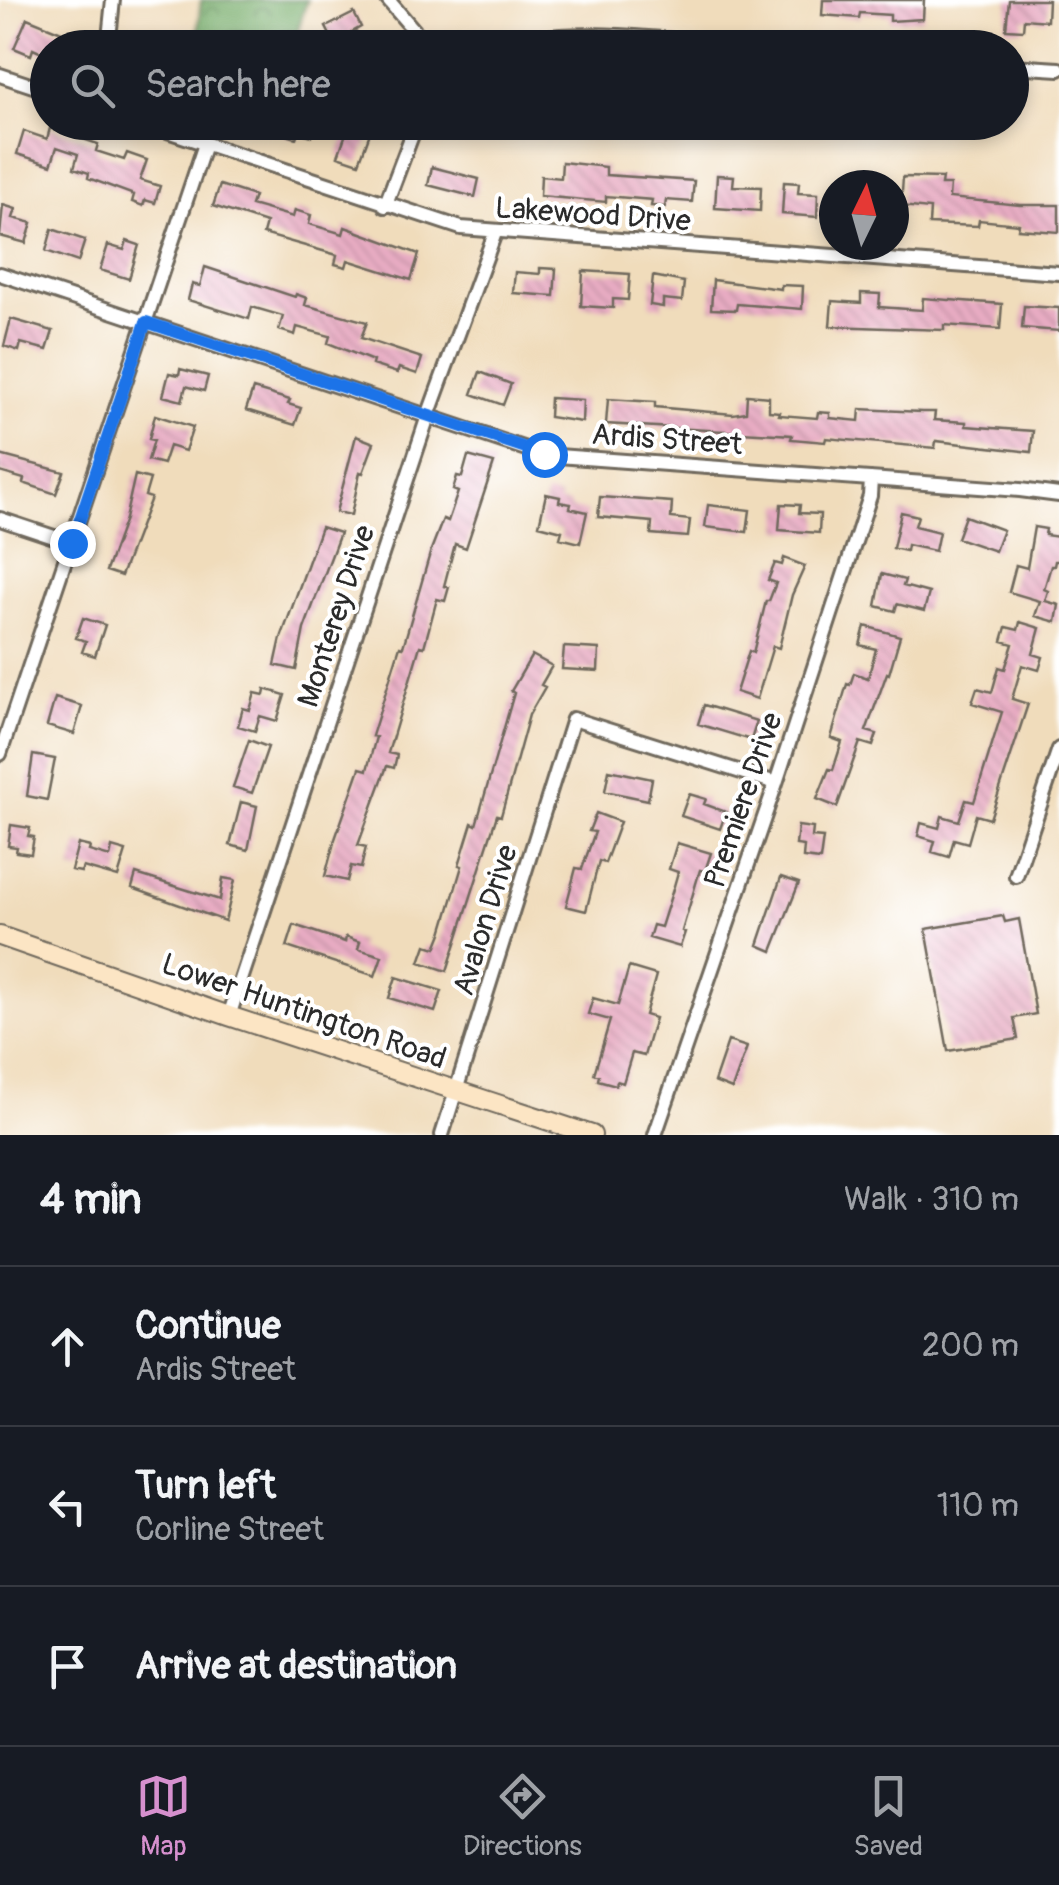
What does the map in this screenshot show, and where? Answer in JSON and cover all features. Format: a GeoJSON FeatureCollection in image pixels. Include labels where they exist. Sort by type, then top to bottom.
{"type":"FeatureCollection","features":[{"type":"Feature","properties":{"kind":"main road","name":"Lower Huntington Road"},"geometry":{"type":"LineString","coordinates":[[0,936],[592,1135]]}},
{"type":"Feature","properties":{"kind":"street"},"geometry":{"type":"LineString","coordinates":[[110,30],[113,0]]}},
{"type":"Feature","properties":{"kind":"street"},"geometry":{"type":"LineString","coordinates":[[388,0],[413,30]]}},
{"type":"Feature","properties":{"kind":"street"},"geometry":{"type":"LineString","coordinates":[[1029,67],[1059,69]]}},
{"type":"Feature","properties":{"kind":"street"},"geometry":{"type":"LineString","coordinates":[[0,75],[30,85]]}},
{"type":"Feature","properties":{"kind":"street","name":"Lakewood Drive"},"geometry":{"type":"LineString","coordinates":[[193,140],[461,228],[1059,273]]}},
{"type":"Feature","properties":{"kind":"street"},"geometry":{"type":"LineString","coordinates":[[385,206],[410,140]]}},
{"type":"Feature","properties":{"kind":"street"},"geometry":{"type":"LineString","coordinates":[[0,754],[205,144]]}},
{"type":"Feature","properties":{"kind":"street","name":"Monterey Drive"},"geometry":{"type":"LineString","coordinates":[[229,1016],[428,416],[495,233]]}},
{"type":"Feature","properties":{"kind":"street","name":"Ardis Street"},"geometry":{"type":"LineString","coordinates":[[0,274],[544,454],[1059,496]]}},
{"type":"Feature","properties":{"kind":"street","name":"Premiere Drive"},"geometry":{"type":"LineString","coordinates":[[655,1135],[776,783],[870,496],[871,479]]}},
{"type":"Feature","properties":{"kind":"street"},"geometry":{"type":"LineString","coordinates":[[0,520],[72,543]]}},
{"type":"Feature","properties":{"kind":"street","name":"Avalon Drive"},"geometry":{"type":"LineString","coordinates":[[442,1135],[574,719],[776,783]]}},
{"type":"Feature","properties":{"kind":"street"},"geometry":{"type":"LineString","coordinates":[[1016,876],[1059,749]]}},
{"type":"Feature","properties":{"kind":"green space"},"geometry":{"type":"Polygon","coordinates":[[[201,0],[307,0],[298,30],[198,30],[201,0]]]}},
{"type":"Feature","properties":{"kind":"building"},"geometry":{"type":"Polygon","coordinates":[[[823,0],[924,0],[923,19],[890,21],[890,15],[860,13],[859,18],[822,15],[823,0]]]}},
{"type":"Feature","properties":{"kind":"building"},"geometry":{"type":"Polygon","coordinates":[[[1009,0],[1048,0],[1047,21],[1024,19],[1023,30],[1006,29],[1009,0]]]}},
{"type":"Feature","properties":{"kind":"building"},"geometry":{"type":"Polygon","coordinates":[[[354,13],[361,27],[328,30],[326,27],[354,13]]]}},
{"type":"Feature","properties":{"kind":"building"},"geometry":{"type":"Polygon","coordinates":[[[27,18],[57,30],[30,30],[30,55],[14,48],[27,18]]]}},
{"type":"Feature","properties":{"kind":"building"},"geometry":{"type":"Polygon","coordinates":[[[24,131],[30,133],[30,140],[86,140],[98,144],[96,151],[124,160],[127,153],[147,160],[140,180],[160,186],[155,203],[145,200],[143,206],[132,202],[134,195],[88,178],[89,173],[74,168],[78,154],[57,147],[51,165],[17,154],[24,131]]]}},
{"type":"Feature","properties":{"kind":"building"},"geometry":{"type":"Polygon","coordinates":[[[344,140],[367,140],[359,163],[338,156],[344,140]]]}},
{"type":"Feature","properties":{"kind":"building"},"geometry":{"type":"Polygon","coordinates":[[[562,162],[606,167],[606,175],[694,181],[692,202],[666,200],[665,207],[651,206],[652,200],[606,196],[606,202],[540,196],[541,176],[561,178],[562,162]]]}},
{"type":"Feature","properties":{"kind":"building"},"geometry":{"type":"Polygon","coordinates":[[[432,167],[479,179],[475,197],[428,185],[432,167]]]}},
{"type":"Feature","properties":{"kind":"building"},"geometry":{"type":"Polygon","coordinates":[[[717,175],[734,176],[733,186],[761,187],[760,211],[715,208],[717,175]]]}},
{"type":"Feature","properties":{"kind":"building"},"geometry":{"type":"Polygon","coordinates":[[[909,177],[942,178],[941,185],[950,185],[949,198],[1059,205],[1059,232],[1018,229],[1019,224],[979,220],[978,226],[929,224],[930,209],[909,207],[909,177]]]}},
{"type":"Feature","properties":{"kind":"building"},"geometry":{"type":"Polygon","coordinates":[[[784,182],[799,183],[798,193],[818,194],[817,217],[782,214],[784,182]]]}},
{"type":"Feature","properties":{"kind":"building"},"geometry":{"type":"Polygon","coordinates":[[[220,185],[254,196],[251,205],[293,217],[295,210],[311,215],[309,224],[343,234],[345,227],[419,254],[411,280],[348,260],[346,267],[335,264],[337,255],[263,234],[266,223],[213,206],[220,185]]]}},
{"type":"Feature","properties":{"kind":"building"},"geometry":{"type":"Polygon","coordinates":[[[3,205],[16,209],[13,218],[32,223],[26,243],[0,236],[3,205]]]}},
{"type":"Feature","properties":{"kind":"building"},"geometry":{"type":"Polygon","coordinates":[[[52,229],[85,240],[78,262],[46,251],[52,229]]]}},
{"type":"Feature","properties":{"kind":"building"},"geometry":{"type":"Polygon","coordinates":[[[127,241],[139,245],[129,279],[100,270],[108,245],[124,250],[127,241]]]}},
{"type":"Feature","properties":{"kind":"building"},"geometry":{"type":"Polygon","coordinates":[[[205,267],[307,298],[305,305],[367,322],[361,338],[422,358],[417,374],[372,365],[373,361],[328,343],[330,336],[297,327],[295,335],[279,330],[283,316],[252,307],[249,319],[188,300],[192,284],[200,286],[205,267]]]}},
{"type":"Feature","properties":{"kind":"building"},"geometry":{"type":"Polygon","coordinates":[[[540,268],[556,269],[554,296],[513,293],[515,272],[540,274],[540,268]]]}},
{"type":"Feature","properties":{"kind":"building"},"geometry":{"type":"Polygon","coordinates":[[[583,271],[630,274],[628,300],[613,299],[613,308],[581,306],[583,271]]]}},
{"type":"Feature","properties":{"kind":"building"},"geometry":{"type":"Polygon","coordinates":[[[653,276],[684,282],[682,301],[663,299],[663,307],[650,305],[653,276]]]}},
{"type":"Feature","properties":{"kind":"building"},"geometry":{"type":"Polygon","coordinates":[[[713,280],[781,289],[781,285],[803,286],[802,309],[737,304],[736,310],[711,309],[713,280]]]}},
{"type":"Feature","properties":{"kind":"building"},"geometry":{"type":"Polygon","coordinates":[[[861,293],[880,294],[879,307],[922,310],[923,298],[1002,304],[1000,329],[944,325],[944,330],[830,326],[832,301],[861,303],[861,293]]]}},
{"type":"Feature","properties":{"kind":"building"},"geometry":{"type":"Polygon","coordinates":[[[1024,306],[1059,308],[1059,331],[1022,328],[1024,306]]]}},
{"type":"Feature","properties":{"kind":"building"},"geometry":{"type":"Polygon","coordinates":[[[11,319],[53,331],[47,350],[21,343],[19,351],[4,346],[11,319]]]}},
{"type":"Feature","properties":{"kind":"building"},"geometry":{"type":"Polygon","coordinates":[[[180,369],[208,376],[204,391],[186,386],[182,401],[163,396],[169,373],[179,375],[180,369]]]}},
{"type":"Feature","properties":{"kind":"building"},"geometry":{"type":"Polygon","coordinates":[[[480,372],[511,384],[503,405],[472,394],[480,372]]]}},
{"type":"Feature","properties":{"kind":"building"},"geometry":{"type":"Polygon","coordinates":[[[253,389],[290,400],[288,404],[301,408],[295,425],[246,410],[253,389]]]}},
{"type":"Feature","properties":{"kind":"building"},"geometry":{"type":"Polygon","coordinates":[[[747,395],[769,397],[769,411],[780,412],[779,415],[817,418],[818,412],[830,413],[830,418],[859,421],[860,409],[935,412],[934,420],[1033,431],[1031,452],[936,441],[935,448],[606,424],[608,399],[733,414],[746,412],[747,395]]]}},
{"type":"Feature","properties":{"kind":"building"},"geometry":{"type":"Polygon","coordinates":[[[550,398],[583,400],[582,422],[549,417],[550,398]]]}},
{"type":"Feature","properties":{"kind":"building"},"geometry":{"type":"Polygon","coordinates":[[[155,415],[193,427],[185,451],[169,446],[163,464],[148,460],[155,415]]]}},
{"type":"Feature","properties":{"kind":"building"},"geometry":{"type":"Polygon","coordinates":[[[356,436],[374,443],[363,473],[360,472],[351,515],[336,512],[356,436]]]}},
{"type":"Feature","properties":{"kind":"building"},"geometry":{"type":"Polygon","coordinates":[[[0,455],[64,472],[56,494],[0,472],[0,455]]]}},
{"type":"Feature","properties":{"kind":"building"},"geometry":{"type":"Polygon","coordinates":[[[468,456],[494,463],[466,548],[455,544],[444,586],[449,587],[445,601],[437,599],[424,647],[420,646],[388,753],[397,755],[394,768],[387,766],[358,845],[366,847],[361,868],[351,866],[347,881],[325,876],[360,768],[367,770],[376,737],[372,736],[400,646],[403,647],[431,550],[443,519],[448,521],[458,492],[453,490],[457,476],[462,477],[468,456]]]}},
{"type":"Feature","properties":{"kind":"building"},"geometry":{"type":"Polygon","coordinates":[[[135,475],[150,479],[145,496],[151,498],[121,576],[106,571],[125,519],[135,475]]]}},
{"type":"Feature","properties":{"kind":"building"},"geometry":{"type":"Polygon","coordinates":[[[546,494],[560,497],[559,502],[571,504],[570,508],[587,512],[580,543],[560,538],[562,531],[539,525],[546,494]]]}},
{"type":"Feature","properties":{"kind":"building"},"geometry":{"type":"Polygon","coordinates":[[[600,497],[672,502],[671,518],[690,520],[688,537],[651,534],[652,522],[598,517],[600,497]]]}},
{"type":"Feature","properties":{"kind":"building"},"geometry":{"type":"Polygon","coordinates":[[[781,504],[800,505],[799,513],[820,514],[819,533],[779,530],[781,504]]]}},
{"type":"Feature","properties":{"kind":"building"},"geometry":{"type":"Polygon","coordinates":[[[708,505],[750,510],[747,532],[705,527],[708,505]]]}},
{"type":"Feature","properties":{"kind":"building"},"geometry":{"type":"Polygon","coordinates":[[[901,512],[918,516],[915,526],[939,532],[935,551],[907,545],[906,551],[893,548],[901,512]]]}},
{"type":"Feature","properties":{"kind":"building"},"geometry":{"type":"Polygon","coordinates":[[[965,516],[1003,530],[995,551],[957,538],[965,516]]]}},
{"type":"Feature","properties":{"kind":"building"},"geometry":{"type":"Polygon","coordinates":[[[321,527],[340,533],[304,629],[296,670],[275,665],[281,638],[321,527]]]}},
{"type":"Feature","properties":{"kind":"building"},"geometry":{"type":"Polygon","coordinates":[[[1034,527],[1046,529],[1045,535],[1059,537],[1059,561],[1051,566],[1044,589],[1048,591],[1045,601],[1059,605],[1056,622],[1035,616],[1040,601],[1009,592],[1016,565],[1027,568],[1034,527]]]}},
{"type":"Feature","properties":{"kind":"building"},"geometry":{"type":"Polygon","coordinates":[[[784,558],[805,566],[792,595],[779,648],[773,646],[757,699],[736,692],[749,651],[753,653],[766,601],[776,583],[768,580],[775,563],[782,565],[784,558]]]}},
{"type":"Feature","properties":{"kind":"building"},"geometry":{"type":"Polygon","coordinates":[[[882,574],[905,580],[903,586],[929,593],[924,611],[897,604],[895,611],[876,606],[882,574]]]}},
{"type":"Feature","properties":{"kind":"building"},"geometry":{"type":"Polygon","coordinates":[[[83,618],[105,625],[95,656],[82,652],[86,641],[76,638],[83,618]]]}},
{"type":"Feature","properties":{"kind":"building"},"geometry":{"type":"Polygon","coordinates":[[[1020,622],[1040,628],[1033,654],[1043,657],[1039,670],[1022,665],[1012,699],[1028,704],[990,819],[976,815],[968,843],[954,839],[949,857],[932,852],[935,841],[918,836],[921,823],[939,828],[942,816],[959,821],[966,800],[974,802],[1002,712],[972,703],[977,688],[992,692],[999,667],[1005,669],[1013,644],[1002,641],[1006,627],[1018,630],[1020,622]]]}},
{"type":"Feature","properties":{"kind":"building"},"geometry":{"type":"Polygon","coordinates":[[[865,626],[900,636],[866,731],[877,734],[873,746],[860,742],[837,807],[817,799],[829,769],[833,770],[842,742],[831,738],[847,684],[850,685],[854,673],[868,678],[876,649],[860,645],[865,626]]]}},
{"type":"Feature","properties":{"kind":"building"},"geometry":{"type":"Polygon","coordinates":[[[564,647],[599,649],[598,671],[562,669],[564,647]]]}},
{"type":"Feature","properties":{"kind":"building"},"geometry":{"type":"Polygon","coordinates":[[[532,655],[552,666],[529,715],[501,816],[497,815],[447,971],[420,962],[426,945],[436,948],[442,933],[462,866],[459,865],[472,823],[476,825],[514,693],[511,691],[532,655]]]}},
{"type":"Feature","properties":{"kind":"building"},"geometry":{"type":"Polygon","coordinates":[[[265,689],[285,695],[277,721],[260,716],[255,731],[238,726],[243,708],[250,710],[255,693],[264,695],[265,689]]]}},
{"type":"Feature","properties":{"kind":"building"},"geometry":{"type":"Polygon","coordinates":[[[55,698],[82,706],[74,734],[47,726],[55,698]]]}},
{"type":"Feature","properties":{"kind":"building"},"geometry":{"type":"Polygon","coordinates":[[[704,705],[757,721],[751,740],[698,724],[704,705]]]}},
{"type":"Feature","properties":{"kind":"building"},"geometry":{"type":"Polygon","coordinates":[[[249,740],[268,747],[252,793],[233,787],[249,740]]]}},
{"type":"Feature","properties":{"kind":"building"},"geometry":{"type":"Polygon","coordinates":[[[33,755],[55,759],[47,800],[27,796],[33,755]]]}},
{"type":"Feature","properties":{"kind":"building"},"geometry":{"type":"Polygon","coordinates":[[[609,770],[652,779],[648,800],[605,791],[609,770]]]}},
{"type":"Feature","properties":{"kind":"building"},"geometry":{"type":"Polygon","coordinates":[[[689,794],[726,812],[720,829],[681,816],[689,794]]]}},
{"type":"Feature","properties":{"kind":"building"},"geometry":{"type":"Polygon","coordinates":[[[241,802],[257,806],[248,850],[230,845],[241,802]]]}},
{"type":"Feature","properties":{"kind":"building"},"geometry":{"type":"Polygon","coordinates":[[[596,813],[620,822],[605,863],[599,861],[586,911],[566,906],[576,868],[582,869],[595,832],[589,831],[596,813]]]}},
{"type":"Feature","properties":{"kind":"building"},"geometry":{"type":"Polygon","coordinates":[[[11,825],[30,828],[28,836],[34,837],[31,854],[16,852],[17,847],[8,846],[11,825]]]}},
{"type":"Feature","properties":{"kind":"building"},"geometry":{"type":"Polygon","coordinates":[[[798,826],[813,828],[812,837],[823,838],[820,860],[803,858],[804,846],[796,845],[798,826]]]}},
{"type":"Feature","properties":{"kind":"building"},"geometry":{"type":"Polygon","coordinates":[[[677,843],[711,853],[705,871],[700,870],[680,947],[649,938],[653,925],[661,927],[674,886],[678,872],[669,869],[677,843]]]}},
{"type":"Feature","properties":{"kind":"building"},"geometry":{"type":"Polygon","coordinates":[[[78,844],[110,857],[112,847],[126,851],[118,877],[83,867],[81,872],[71,870],[78,844]]]}},
{"type":"Feature","properties":{"kind":"building"},"geometry":{"type":"Polygon","coordinates":[[[136,874],[220,900],[223,878],[235,880],[225,921],[132,888],[136,874]]]}},
{"type":"Feature","properties":{"kind":"building"},"geometry":{"type":"Polygon","coordinates":[[[781,877],[799,883],[772,951],[758,945],[781,877]]]}},
{"type":"Feature","properties":{"kind":"building"},"geometry":{"type":"Polygon","coordinates":[[[1003,916],[1005,922],[1019,919],[1036,1014],[1014,1018],[1018,1039],[948,1051],[926,929],[1003,916]]]}},
{"type":"Feature","properties":{"kind":"building"},"geometry":{"type":"Polygon","coordinates":[[[294,925],[345,942],[346,937],[360,942],[358,949],[382,956],[375,976],[287,947],[294,925]]]}},
{"type":"Feature","properties":{"kind":"building"},"geometry":{"type":"Polygon","coordinates":[[[629,967],[656,975],[645,1015],[655,1018],[644,1056],[632,1053],[623,1083],[617,1081],[616,1085],[598,1080],[599,1075],[594,1074],[610,1020],[588,1014],[593,998],[618,1005],[629,967]]]}},
{"type":"Feature","properties":{"kind":"building"},"geometry":{"type":"Polygon","coordinates":[[[396,977],[442,991],[435,1012],[389,998],[396,977]]]}},
{"type":"Feature","properties":{"kind":"building"},"geometry":{"type":"Polygon","coordinates":[[[728,1041],[747,1047],[732,1089],[714,1082],[728,1041]]]}},
{"type":"Feature","properties":{"kind":"route"},"geometry":{"type":"LineString","coordinates":[[72,543],[146,322],[544,454]]}}]}
